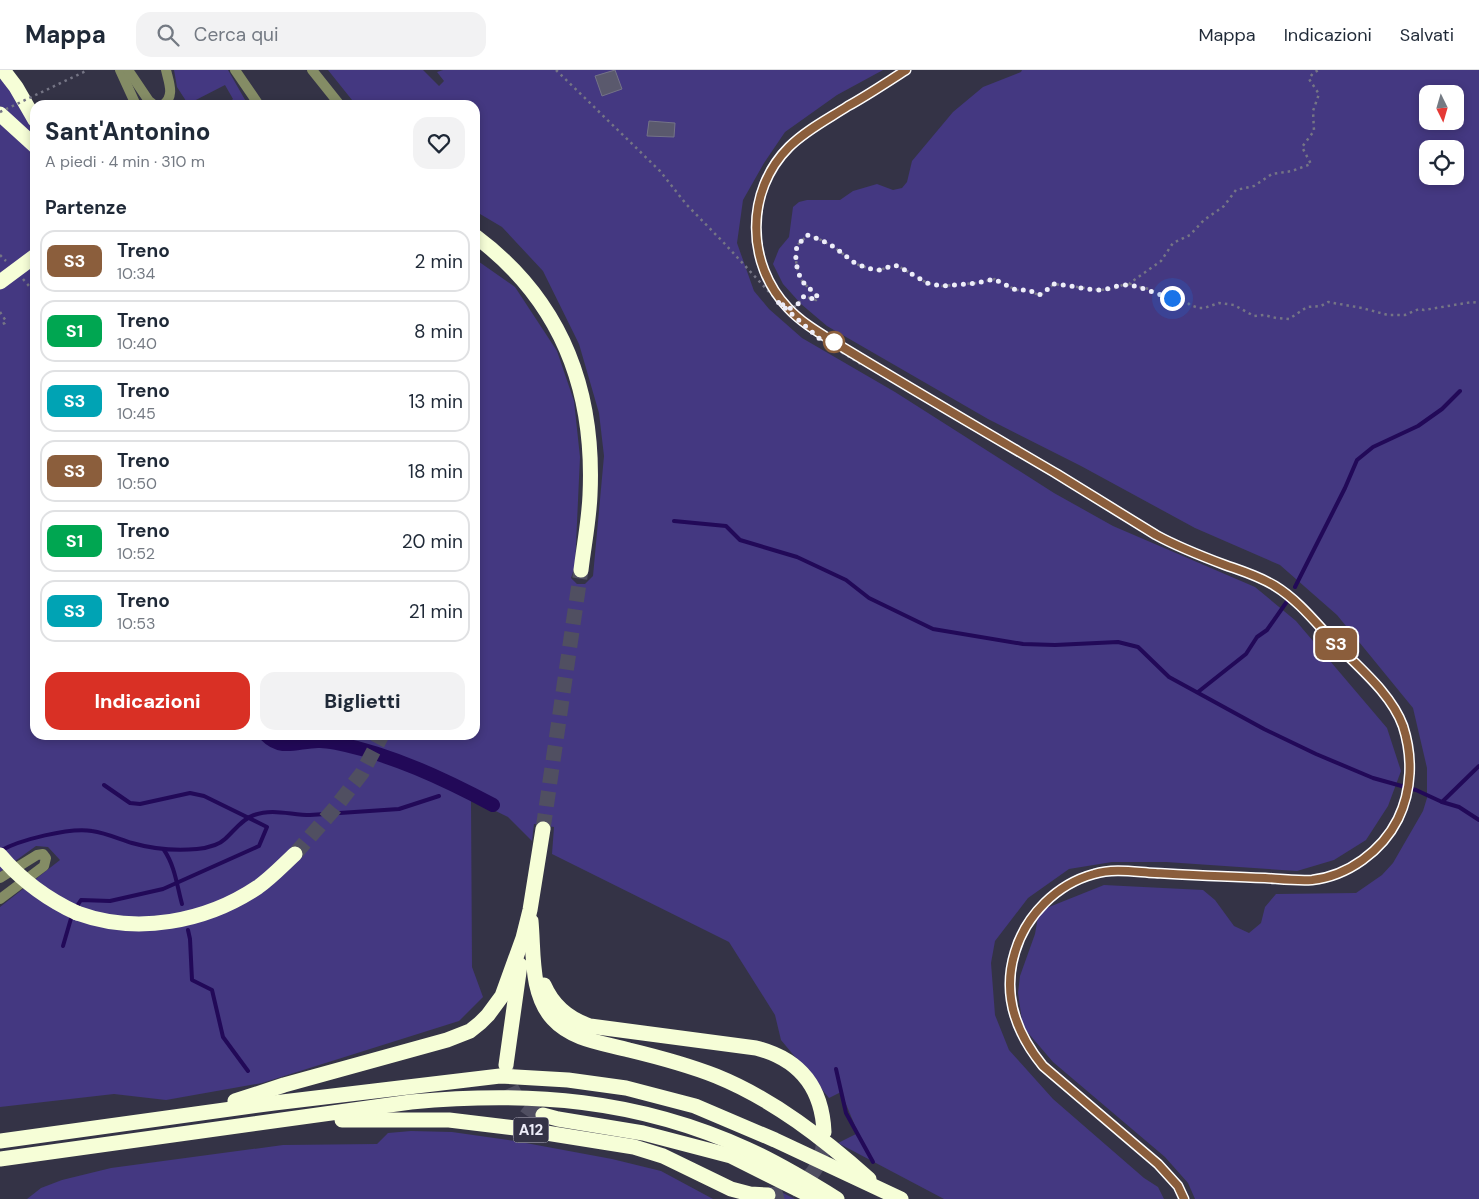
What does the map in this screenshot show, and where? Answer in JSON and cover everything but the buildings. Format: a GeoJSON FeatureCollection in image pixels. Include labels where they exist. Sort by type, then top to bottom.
{"type":"FeatureCollection","features":[{"type":"Feature","properties":{"kind":"highway"},"geometry":{"type":"LineString","coordinates":[[3,70],[16,87],[30,111]]}},
{"type":"Feature","properties":{"kind":"highway"},"geometry":{"type":"LineString","coordinates":[[0,113],[30,141]]}},
{"type":"Feature","properties":{"kind":"highway"},"geometry":{"type":"LineString","coordinates":[[480,240],[514,270],[532,291],[552,319],[572,361],[585,409],[590,452],[590,496],[581,570]]}},
{"type":"Feature","properties":{"kind":"highway"},"geometry":{"type":"LineString","coordinates":[[0,282],[30,260]]}},
{"type":"Feature","properties":{"kind":"highway"},"geometry":{"type":"LineString","coordinates":[[196,1113],[284,1085],[447,1040],[470,1031],[488,1015],[502,996],[523,938],[530,910],[543,828]]}},
{"type":"Feature","properties":{"kind":"highway"},"geometry":{"type":"LineString","coordinates":[[0,855],[32,886],[62,905],[89,917],[130,924],[164,922],[198,915],[230,902],[251,891],[271,877],[295,854]]}},
{"type":"Feature","properties":{"kind":"highway"},"geometry":{"type":"LineString","coordinates":[[530,910],[537,986],[542,1003],[554,1019],[568,1031],[598,1042],[688,1066],[717,1076],[747,1091],[783,1112],[832,1146],[884,1191]]}},
{"type":"Feature","properties":{"kind":"highway"},"geometry":{"type":"LineString","coordinates":[[506,1065],[523,938]]}},
{"type":"Feature","properties":{"kind":"highway"},"geometry":{"type":"LineString","coordinates":[[534,960],[552,1000],[566,1014],[582,1023],[599,1027],[756,1048],[779,1056],[798,1069],[811,1085],[822,1111],[824,1132]]}},
{"type":"Feature","properties":{"kind":"highway"},"geometry":{"type":"LineString","coordinates":[[0,1141],[196,1113],[500,1076],[568,1080],[626,1088],[695,1106],[822,1161],[901,1199]]}},
{"type":"Feature","properties":{"kind":"highway"},"geometry":{"type":"LineString","coordinates":[[0,1159],[412,1102],[473,1097],[536,1098],[594,1103],[649,1114],[724,1139],[771,1160],[837,1199]]}},
{"type":"Feature","properties":{"kind":"highway"},"geometry":{"type":"LineString","coordinates":[[543,1116],[643,1133],[731,1156],[817,1199]]}},
{"type":"Feature","properties":{"kind":"highway","name":"A12"},"geometry":{"type":"LineString","coordinates":[[283,1120],[449,1120],[515,1128],[634,1147],[663,1156],[731,1189],[750,1194],[768,1195]]}},
{"type":"Feature","properties":{"kind":"street"},"geometry":{"type":"LineString","coordinates":[[120,70],[134,100]]}},
{"type":"Feature","properties":{"kind":"street"},"geometry":{"type":"LineString","coordinates":[[128,70],[148,100]]}},
{"type":"Feature","properties":{"kind":"street"},"geometry":{"type":"LineString","coordinates":[[166,70],[169,100]]}},
{"type":"Feature","properties":{"kind":"street"},"geometry":{"type":"LineString","coordinates":[[235,70],[255,100]]}},
{"type":"Feature","properties":{"kind":"street"},"geometry":{"type":"LineString","coordinates":[[312,70],[336,100]]}},
{"type":"Feature","properties":{"kind":"street"},"geometry":{"type":"LineString","coordinates":[[0,878],[37,855],[43,854],[46,858],[44,866],[0,899]]}},
{"type":"Feature","properties":{"kind":"path"},"geometry":{"type":"LineString","coordinates":[[0,113],[88,70]]}},
{"type":"Feature","properties":{"kind":"path"},"geometry":{"type":"LineString","coordinates":[[556,70],[660,171],[686,204],[777,301],[820,339],[864,366]]}},
{"type":"Feature","properties":{"kind":"path"},"geometry":{"type":"LineString","coordinates":[[1132,286],[1130,283],[1161,261],[1173,243],[1190,235],[1204,220],[1224,206],[1236,190],[1254,186],[1272,174],[1292,171],[1311,164],[1302,147],[1314,131],[1313,111],[1318,94],[1309,79],[1313,73],[1319,70]]}},
{"type":"Feature","properties":{"kind":"path"},"geometry":{"type":"LineString","coordinates":[[777,301],[789,309],[798,304],[804,296],[816,300],[817,296],[801,280],[796,254],[797,247],[808,235],[834,247],[856,264],[874,270],[894,265],[927,283],[942,286],[977,283],[994,279],[1016,290],[1029,290],[1038,295],[1054,284],[1100,290],[1125,284],[1149,289],[1164,297],[1186,301],[1190,305],[1199,308],[1219,303],[1234,305],[1254,316],[1264,315],[1267,317],[1289,319],[1307,307],[1321,306],[1328,302],[1362,308],[1388,316],[1405,315],[1419,309],[1424,310],[1472,302],[1479,303]]}},
{"type":"Feature","properties":{"kind":"path"},"geometry":{"type":"LineString","coordinates":[[0,312],[6,321],[0,325]]}},
{"type":"Feature","properties":{"kind":"shaded area"},"geometry":{"type":"Polygon","coordinates":[[[174,70],[228,70],[245,100],[232,100],[225,85],[196,100],[185,100],[177,87],[174,70]]]}},
{"type":"Feature","properties":{"kind":"shaded area"},"geometry":{"type":"Polygon","coordinates":[[[328,70],[423,70],[439,86],[444,81],[437,72],[443,70],[883,70],[837,95],[785,132],[764,163],[743,200],[737,243],[754,291],[769,309],[802,338],[895,392],[1054,493],[1113,526],[1255,587],[1296,621],[1387,728],[1401,771],[1388,806],[1366,840],[1334,860],[1297,871],[1166,862],[1112,862],[1069,869],[1028,898],[995,941],[991,963],[995,1015],[1009,1050],[1053,1099],[1144,1178],[1158,1187],[1164,1199],[944,1199],[838,1143],[858,1133],[841,1092],[829,1098],[781,1040],[775,1015],[729,942],[552,854],[554,827],[534,824],[532,841],[508,817],[471,799],[472,967],[483,997],[459,1021],[262,1083],[166,1100],[114,1094],[0,1107],[0,907],[60,860],[48,847],[36,846],[0,872],[0,123],[30,149],[30,740],[480,740],[480,262],[515,287],[557,351],[574,401],[580,457],[575,566],[571,578],[577,584],[585,584],[593,576],[604,456],[599,413],[579,344],[543,271],[502,227],[480,214],[480,100],[352,100],[328,70]]]}},
{"type":"Feature","properties":{"kind":"shaded area"},"geometry":{"type":"Polygon","coordinates":[[[1022,70],[1479,70],[1479,1199],[1195,1199],[1188,1183],[1165,1157],[1053,1062],[1023,1027],[1018,993],[1020,976],[1035,934],[1039,911],[1104,885],[1203,890],[1215,900],[1234,926],[1249,933],[1261,923],[1265,907],[1276,894],[1356,893],[1382,875],[1393,863],[1423,811],[1427,798],[1427,768],[1413,708],[1337,615],[1280,565],[1195,528],[1081,466],[988,419],[827,326],[801,304],[783,284],[773,264],[779,249],[789,237],[793,207],[799,202],[807,200],[840,200],[853,191],[877,184],[893,190],[902,188],[907,182],[912,161],[953,112],[983,87],[1022,70]]]}},
{"type":"Feature","properties":{"kind":"shaded area"},"geometry":{"type":"Polygon","coordinates":[[[0,79],[9,85],[16,94],[30,122],[30,135],[0,106],[0,79]]]}},
{"type":"Feature","properties":{"kind":"shaded area"},"geometry":{"type":"Polygon","coordinates":[[[411,1131],[452,1132],[515,1141],[612,1159],[661,1171],[713,1199],[27,1199],[41,1188],[62,1180],[111,1168],[283,1145],[377,1144],[388,1133],[411,1131]]]}},
{"type":"Feature","properties":{"kind":"shaded area"},"geometry":{"type":"Polygon","coordinates":[[[769,1186],[795,1199],[771,1199],[769,1186]]]}},
{"type":"Feature","properties":{"kind":"waterway"},"geometry":{"type":"LineString","coordinates":[[1295,587],[1345,488],[1357,460],[1373,447],[1418,426],[1442,409],[1460,391]]}},
{"type":"Feature","properties":{"kind":"waterway"},"geometry":{"type":"LineString","coordinates":[[674,521],[726,526],[740,540],[797,557],[846,580],[869,598],[933,629],[1023,644],[1055,645],[1118,642],[1138,647],[1169,677],[1264,729],[1373,778],[1416,790],[1442,802],[1459,807],[1479,820]]}},
{"type":"Feature","properties":{"kind":"waterway"},"geometry":{"type":"LineString","coordinates":[[1198,692],[1246,654],[1257,637],[1267,630],[1288,600]]}},
{"type":"Feature","properties":{"kind":"waterway"},"geometry":{"type":"LineString","coordinates":[[272,740],[285,744],[326,741],[357,748],[417,768],[493,805]]}},
{"type":"Feature","properties":{"kind":"waterway"},"geometry":{"type":"LineString","coordinates":[[1442,802],[1479,766]]}},
{"type":"Feature","properties":{"kind":"waterway"},"geometry":{"type":"LineString","coordinates":[[75,909],[81,900],[110,901],[163,889],[259,846],[267,827],[204,796],[190,793],[140,804],[130,803],[104,785]]}},
{"type":"Feature","properties":{"kind":"waterway"},"geometry":{"type":"LineString","coordinates":[[0,851],[45,835],[83,830],[102,833],[132,843],[156,848],[200,849],[219,843],[246,819],[261,813],[275,812],[310,815],[399,809],[439,796]]}},
{"type":"Feature","properties":{"kind":"waterway"},"geometry":{"type":"LineString","coordinates":[[164,850],[173,869],[182,904]]}},
{"type":"Feature","properties":{"kind":"waterway"},"geometry":{"type":"LineString","coordinates":[[63,946],[72,915]]}},
{"type":"Feature","properties":{"kind":"waterway"},"geometry":{"type":"LineString","coordinates":[[188,930],[192,980],[212,990],[223,1037],[248,1071]]}},
{"type":"Feature","properties":{"kind":"waterway"},"geometry":{"type":"LineString","coordinates":[[836,1069],[846,1113],[873,1162]]}},
{"type":"Feature","properties":{"kind":"tunnel"},"geometry":{"type":"LineString","coordinates":[[543,829],[581,570]]}},
{"type":"Feature","properties":{"kind":"tunnel"},"geometry":{"type":"LineString","coordinates":[[295,854],[335,808],[362,773],[379,740]]}},
{"type":"Feature","properties":{"kind":"tunnel"},"geometry":{"type":"LineString","coordinates":[[506,1065],[509,1082],[516,1096],[535,1112],[543,1115]]}},
{"type":"Feature","properties":{"kind":"tunnel"},"geometry":{"type":"LineString","coordinates":[[768,1195],[792,1189],[802,1184],[810,1176],[821,1157],[824,1132]]}},
{"type":"Feature","properties":{"kind":"railway"},"geometry":{"type":"LineString","coordinates":[[906,70],[811,129],[789,147],[775,165],[765,185],[759,206],[757,227],[759,249],[764,270],[774,290],[798,318],[833,342],[1156,535],[1198,555],[1269,582],[1285,593],[1311,617],[1381,691],[1392,705],[1408,744],[1410,776],[1406,798],[1398,819],[1383,841],[1362,860],[1351,867],[1325,878],[1312,880],[1124,871],[1102,872],[1080,879],[1056,893],[1035,914],[1020,938],[1011,968],[1010,983],[1014,1012],[1025,1040],[1043,1066],[1158,1164],[1178,1185],[1184,1199]]}},
{"type":"Feature","properties":{"kind":"train","name":"S3"},"geometry":{"type":"LineString","coordinates":[[906,70],[804,134],[788,148],[767,178],[760,195],[757,211],[756,237],[762,264],[780,299],[809,326],[834,342],[946,410],[1060,475],[1159,536],[1191,552],[1252,574],[1275,586],[1294,600],[1385,695],[1401,720],[1406,737],[1410,754],[1409,784],[1403,808],[1393,829],[1378,847],[1361,861],[1336,874],[1312,880],[1114,871],[1094,874],[1056,892],[1038,909],[1023,931],[1013,959],[1010,976],[1010,997],[1013,1014],[1030,1050],[1043,1066],[1158,1164],[1178,1186],[1184,1199]]}},
{"type":"Feature","properties":{"kind":"route"},"geometry":{"type":"LineString","coordinates":[[834,342],[828,345],[777,301],[789,309],[796,306],[804,296],[816,300],[817,296],[815,293],[801,280],[798,274],[797,247],[808,235],[834,247],[856,264],[874,270],[894,265],[927,283],[942,286],[997,279],[1016,290],[1029,290],[1038,295],[1048,291],[1054,284],[1100,290],[1119,287],[1125,284],[1149,289],[1164,297],[1172,298]]}}]}
